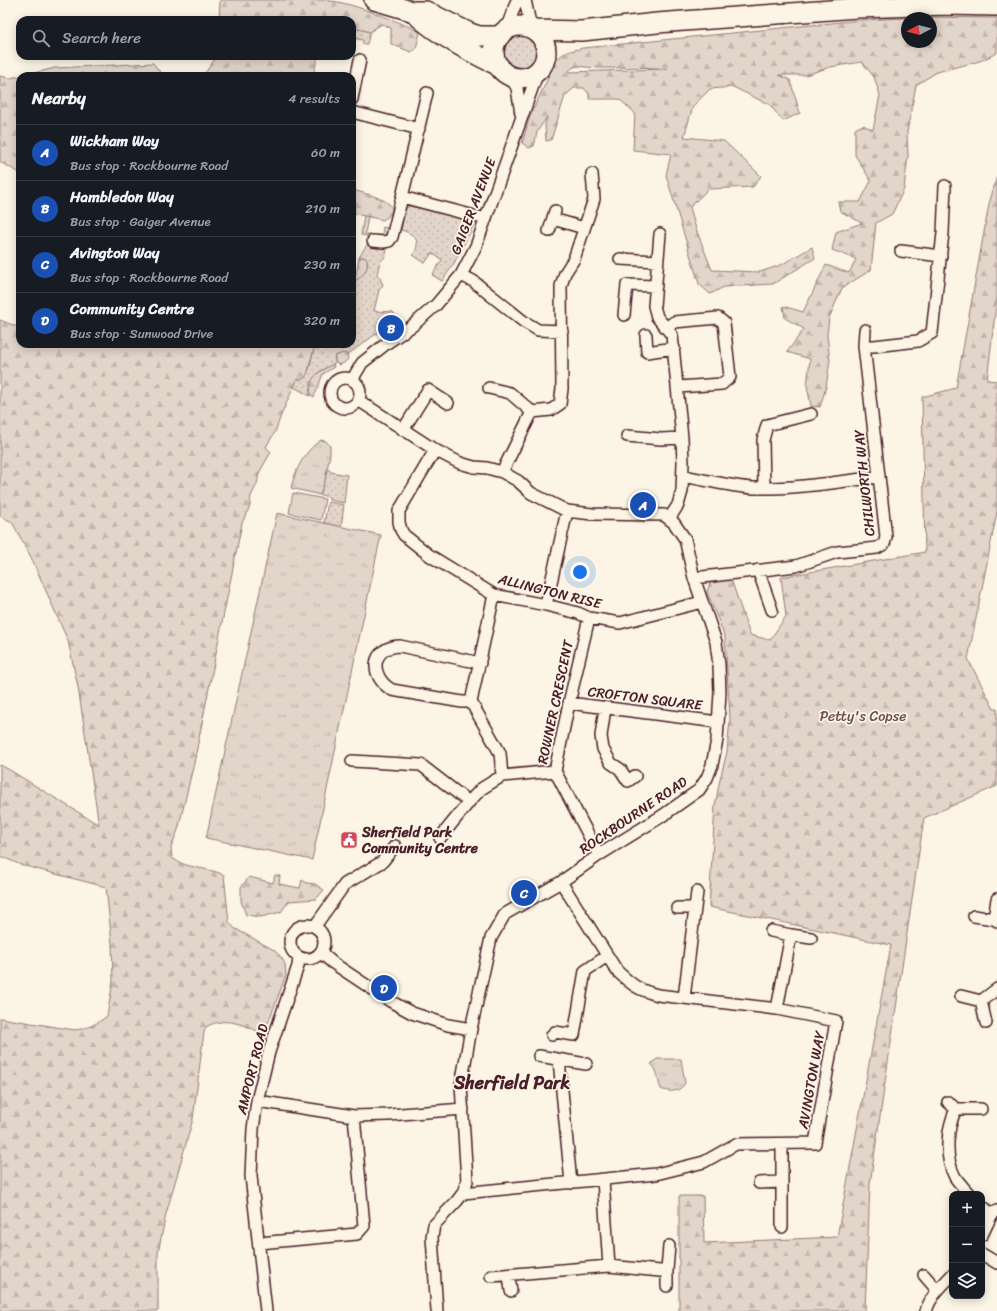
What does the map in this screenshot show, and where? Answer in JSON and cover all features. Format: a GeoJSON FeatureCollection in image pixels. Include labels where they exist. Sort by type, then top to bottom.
{"type":"FeatureCollection","features":[{"type":"Feature","properties":{"kind":"highway"},"geometry":{"type":"LineString","coordinates":[[374,0],[411,11],[426,11],[479,36],[503,33],[518,26],[533,29],[582,31],[657,23],[816,10],[939,5],[997,6]]}},
{"type":"Feature","properties":{"kind":"highway"},"geometry":{"type":"LineString","coordinates":[[411,11],[425,23],[466,49],[518,78],[527,78],[531,76],[558,45],[582,31]]}},
{"type":"Feature","properties":{"kind":"highway"},"geometry":{"type":"LineString","coordinates":[[533,29],[544,43],[542,62]]}},
{"type":"Feature","properties":{"kind":"highway"},"geometry":{"type":"LineString","coordinates":[[503,33],[497,41],[495,50],[496,60],[505,72]]}},
{"type":"Feature","properties":{"kind":"street"},"geometry":{"type":"LineString","coordinates":[[503,33],[517,0]]}},
{"type":"Feature","properties":{"kind":"street"},"geometry":{"type":"LineString","coordinates":[[525,0],[533,29]]}},
{"type":"Feature","properties":{"kind":"street"},"geometry":{"type":"LineString","coordinates":[[356,80],[360,60]]}},
{"type":"Feature","properties":{"kind":"street","name":"GAIGER AVENUE"},"geometry":{"type":"LineString","coordinates":[[352,380],[362,363],[436,306],[461,275],[476,246],[521,116],[542,62]]}},
{"type":"Feature","properties":{"kind":"street","name":"GAIGER AVENUE"},"geometry":{"type":"LineString","coordinates":[[505,72],[517,88],[521,116]]}},
{"type":"Feature","properties":{"kind":"street"},"geometry":{"type":"LineString","coordinates":[[373,241],[389,241],[392,237],[427,93]]}},
{"type":"Feature","properties":{"kind":"street"},"geometry":{"type":"LineString","coordinates":[[356,113],[419,129]]}},
{"type":"Feature","properties":{"kind":"street"},"geometry":{"type":"LineString","coordinates":[[489,388],[510,393],[532,412],[551,410],[560,404],[562,389],[562,332],[560,307],[562,278],[574,259],[594,199],[592,174]]}},
{"type":"Feature","properties":{"kind":"street"},"geometry":{"type":"LineString","coordinates":[[864,346],[918,341],[932,333],[943,233],[945,186]]}},
{"type":"Feature","properties":{"kind":"street"},"geometry":{"type":"LineString","coordinates":[[402,197],[486,219]]}},
{"type":"Feature","properties":{"kind":"street"},"geometry":{"type":"LineString","coordinates":[[549,231],[554,215],[584,228]]}},
{"type":"Feature","properties":{"kind":"street"},"geometry":{"type":"LineString","coordinates":[[358,400],[435,450],[467,465],[502,472],[518,481],[531,493],[567,511],[592,514],[664,515],[669,519],[678,505],[682,491],[682,438],[672,335],[657,317],[654,306],[660,234]]}},
{"type":"Feature","properties":{"kind":"street"},"geometry":{"type":"LineString","coordinates":[[901,251],[940,256]]}},
{"type":"Feature","properties":{"kind":"street"},"geometry":{"type":"LineString","coordinates":[[620,259],[657,261]]}},
{"type":"Feature","properties":{"kind":"street"},"geometry":{"type":"LineString","coordinates":[[461,275],[473,281],[523,321],[538,330],[562,332]]}},
{"type":"Feature","properties":{"kind":"street"},"geometry":{"type":"LineString","coordinates":[[624,315],[627,285],[656,286]]}},
{"type":"Feature","properties":{"kind":"street"},"geometry":{"type":"LineString","coordinates":[[666,328],[674,322],[718,318],[724,323],[730,376],[722,384],[678,387]]}},
{"type":"Feature","properties":{"kind":"street","name":"CHILWORTH WAY"},"geometry":{"type":"LineString","coordinates":[[694,578],[796,566],[837,552],[868,549],[884,544],[886,537],[864,346],[865,330]]}},
{"type":"Feature","properties":{"kind":"street"},"geometry":{"type":"LineString","coordinates":[[646,335],[647,352],[674,348]]}},
{"type":"Feature","properties":{"kind":"street"},"geometry":{"type":"LineString","coordinates":[[347,378],[352,380],[358,386],[360,391],[358,400],[351,406],[340,407],[330,396],[331,387],[338,380],[347,378]]}},
{"type":"Feature","properties":{"kind":"street"},"geometry":{"type":"LineString","coordinates":[[403,430],[428,390],[448,402]]}},
{"type":"Feature","properties":{"kind":"street"},"geometry":{"type":"LineString","coordinates":[[502,472],[532,412]]}},
{"type":"Feature","properties":{"kind":"street"},"geometry":{"type":"LineString","coordinates":[[764,488],[763,440],[767,425],[811,414]]}},
{"type":"Feature","properties":{"kind":"street"},"geometry":{"type":"LineString","coordinates":[[627,436],[661,439],[682,438]]}},
{"type":"Feature","properties":{"kind":"street","name":"ALLINGTON RISE"},"geometry":{"type":"LineString","coordinates":[[435,450],[399,511],[401,530],[404,535],[429,555],[494,595],[546,605],[578,613],[589,618],[620,623],[702,602]]}},
{"type":"Feature","properties":{"kind":"street"},"geometry":{"type":"LineString","coordinates":[[683,476],[751,488],[830,483],[878,477]]}},
{"type":"Feature","properties":{"kind":"street"},"geometry":{"type":"LineString","coordinates":[[546,605],[567,511]]}},
{"type":"Feature","properties":{"kind":"street","name":"ROCKBOURNE ROAD"},"geometry":{"type":"LineString","coordinates":[[436,1311],[432,1237],[434,1225],[457,1201],[463,1192],[467,1181],[461,1085],[471,1029],[491,938],[494,932],[505,914],[561,882],[599,855],[662,816],[699,790],[707,778],[712,765],[717,740],[720,693],[716,642],[694,578],[685,539],[674,523],[669,519]]}},
{"type":"Feature","properties":{"kind":"street"},"geometry":{"type":"LineString","coordinates":[[758,570],[772,610]]}},
{"type":"Feature","properties":{"kind":"street"},"geometry":{"type":"LineString","coordinates":[[494,595],[471,702],[500,753],[502,776]]}},
{"type":"Feature","properties":{"kind":"street","name":"ROWNER CRESCENT"},"geometry":{"type":"LineString","coordinates":[[589,618],[555,771],[599,855]]}},
{"type":"Feature","properties":{"kind":"street"},"geometry":{"type":"LineString","coordinates":[[471,702],[462,702],[392,690],[379,678],[376,669],[377,660],[379,655],[387,648],[400,646],[480,663]]}},
{"type":"Feature","properties":{"kind":"street","name":"CROFTON SQUARE"},"geometry":{"type":"LineString","coordinates":[[569,703],[718,722]]}},
{"type":"Feature","properties":{"kind":"street"},"geometry":{"type":"LineString","coordinates":[[605,708],[601,736],[603,749],[611,763],[620,769],[628,780],[635,776]]}},
{"type":"Feature","properties":{"kind":"street"},"geometry":{"type":"LineString","coordinates":[[352,761],[421,766],[468,802]]}},
{"type":"Feature","properties":{"kind":"street"},"geometry":{"type":"LineString","coordinates":[[440,838],[468,802],[481,789],[502,776],[555,771]]}},
{"type":"Feature","properties":{"kind":"street"},"geometry":{"type":"LineString","coordinates":[[315,926],[345,884],[382,862],[395,846]]}},
{"type":"Feature","properties":{"kind":"street","name":"AVINGTON WAY"},"geometry":{"type":"LineString","coordinates":[[463,1192],[656,1174],[686,1168],[704,1162],[736,1144],[815,1144],[836,1021],[777,1010],[658,995],[642,990],[629,983],[617,971],[561,882]]}},
{"type":"Feature","properties":{"kind":"street"},"geometry":{"type":"LineString","coordinates":[[684,998],[697,892]]}},
{"type":"Feature","properties":{"kind":"street"},"geometry":{"type":"LineString","coordinates":[[974,916],[995,920],[997,899]]}},
{"type":"Feature","properties":{"kind":"street"},"geometry":{"type":"LineString","coordinates":[[677,908],[695,908]]}},
{"type":"Feature","properties":{"kind":"street"},"geometry":{"type":"LineString","coordinates":[[309,924],[315,926],[324,937],[324,944],[321,952],[310,959],[299,958],[291,949],[289,942],[292,932],[301,925],[309,924]]}},
{"type":"Feature","properties":{"kind":"street"},"geometry":{"type":"LineString","coordinates":[[771,931],[811,938]]}},
{"type":"Feature","properties":{"kind":"street"},"geometry":{"type":"LineString","coordinates":[[777,1010],[791,935]]}},
{"type":"Feature","properties":{"kind":"street"},"geometry":{"type":"LineString","coordinates":[[321,952],[333,963],[412,1014],[448,1025],[471,1029]]}},
{"type":"Feature","properties":{"kind":"street"},"geometry":{"type":"LineString","coordinates":[[552,1035],[555,1032],[574,1035],[585,970],[607,956]]}},
{"type":"Feature","properties":{"kind":"street","name":"AMPORT ROAD"},"geometry":{"type":"LineString","coordinates":[[266,1311],[251,1176],[253,1129],[257,1101],[269,1052],[298,966],[299,958]]}},
{"type":"Feature","properties":{"kind":"street"},"geometry":{"type":"LineString","coordinates":[[961,996],[980,1001],[997,989]]}},
{"type":"Feature","properties":{"kind":"street"},"geometry":{"type":"LineString","coordinates":[[980,1001],[986,1023]]}},
{"type":"Feature","properties":{"kind":"street"},"geometry":{"type":"LineString","coordinates":[[539,1056],[586,1064]]}},
{"type":"Feature","properties":{"kind":"street"},"geometry":{"type":"LineString","coordinates":[[560,1060],[571,1182]]}},
{"type":"Feature","properties":{"kind":"street"},"geometry":{"type":"LineString","coordinates":[[257,1101],[354,1116],[389,1115],[463,1109]]}},
{"type":"Feature","properties":{"kind":"street"},"geometry":{"type":"LineString","coordinates":[[967,1191],[955,1177],[950,1164],[949,1129],[952,1117],[952,1105],[981,1110]]}},
{"type":"Feature","properties":{"kind":"street"},"geometry":{"type":"LineString","coordinates":[[259,1243],[357,1234],[364,1226],[354,1116]]}},
{"type":"Feature","properties":{"kind":"street"},"geometry":{"type":"LineString","coordinates":[[782,1144],[782,1227]]}},
{"type":"Feature","properties":{"kind":"street"},"geometry":{"type":"LineString","coordinates":[[603,1180],[609,1266]]}},
{"type":"Feature","properties":{"kind":"street"},"geometry":{"type":"LineString","coordinates":[[759,1182],[781,1182]]}},
{"type":"Feature","properties":{"kind":"street"},"geometry":{"type":"LineString","coordinates":[[985,1208],[994,1213],[985,1230]]}},
{"type":"Feature","properties":{"kind":"street"},"geometry":{"type":"LineString","coordinates":[[667,1286],[668,1246]]}},
{"type":"Feature","properties":{"kind":"street"},"geometry":{"type":"LineString","coordinates":[[985,1256],[997,1263]]}},
{"type":"Feature","properties":{"kind":"street"},"geometry":{"type":"LineString","coordinates":[[491,1276],[609,1266],[667,1270]]}},
{"type":"Feature","properties":{"kind":"street"},"geometry":{"type":"LineString","coordinates":[[509,1275],[511,1291]]}},
{"type":"Feature","properties":{"kind":"street"},"geometry":{"type":"LineString","coordinates":[[924,1275],[937,1290]]}},
{"type":"Feature","properties":{"kind":"street"},"geometry":{"type":"LineString","coordinates":[[926,1311],[929,1300],[949,1278]]}},
{"type":"Feature","properties":{"kind":"green space"},"geometry":{"type":"Polygon","coordinates":[[[220,0],[328,0],[347,4],[374,13],[420,32],[416,49],[411,52],[391,44],[391,28],[382,24],[370,32],[356,28],[356,16],[219,16],[220,0]]]}},
{"type":"Feature","properties":{"kind":"green space"},"geometry":{"type":"Polygon","coordinates":[[[937,17],[997,18],[997,53],[980,61],[937,72],[916,85],[907,132],[908,156],[904,189],[892,214],[876,223],[871,270],[842,288],[829,318],[827,335],[830,360],[826,387],[820,407],[811,406],[807,386],[810,359],[787,352],[804,329],[785,318],[783,306],[803,312],[826,265],[849,273],[856,259],[832,250],[836,232],[862,223],[840,211],[838,202],[860,202],[871,181],[855,155],[855,129],[863,125],[873,130],[880,95],[874,77],[862,62],[830,67],[806,75],[779,75],[790,80],[800,113],[783,121],[770,105],[733,87],[710,89],[693,106],[684,137],[724,141],[761,176],[753,187],[708,189],[690,207],[696,229],[712,270],[760,272],[781,265],[812,247],[815,258],[773,284],[724,287],[710,294],[699,284],[666,175],[671,154],[633,150],[635,113],[619,99],[589,99],[589,94],[584,88],[574,88],[565,96],[551,140],[546,141],[545,125],[547,117],[537,132],[534,146],[529,148],[522,143],[530,116],[548,78],[553,62],[566,52],[583,48],[861,20],[901,18],[901,48],[937,48],[937,17]],[[577,66],[568,72],[667,69],[656,68],[577,66]]]}},
{"type":"Feature","properties":{"kind":"green space"},"geometry":{"type":"Polygon","coordinates":[[[356,28],[370,32],[367,44],[363,44],[363,40],[356,39],[356,28]]]}},
{"type":"Feature","properties":{"kind":"green space"},"geometry":{"type":"Polygon","coordinates":[[[520,33],[533,39],[539,52],[533,65],[520,71],[507,65],[501,52],[507,39],[520,33]]]}},
{"type":"Feature","properties":{"kind":"green space"},"geometry":{"type":"Polygon","coordinates":[[[214,60],[317,60],[314,72],[206,72],[214,60]]]}},
{"type":"Feature","properties":{"kind":"green space"},"geometry":{"type":"Polygon","coordinates":[[[153,63],[160,72],[38,72],[55,68],[153,63]]]}},
{"type":"Feature","properties":{"kind":"green space"},"geometry":{"type":"Polygon","coordinates":[[[0,76],[10,78],[16,77],[16,171],[0,162],[0,76]]]}},
{"type":"Feature","properties":{"kind":"green space","name":"Petty's Copse"},"geometry":{"type":"Polygon","coordinates":[[[997,176],[997,297],[987,380],[997,381],[997,512],[968,659],[994,709],[997,709],[997,786],[924,818],[870,1184],[865,1311],[679,1311],[679,1196],[703,1196],[704,1243],[837,1237],[891,945],[709,907],[715,806],[727,752],[730,718],[725,637],[707,592],[710,583],[731,579],[750,635],[770,640],[786,616],[781,577],[925,552],[922,397],[956,388],[989,204],[997,176]]]}},
{"type":"Feature","properties":{"kind":"green space"},"geometry":{"type":"Polygon","coordinates":[[[356,191],[374,196],[389,204],[392,209],[390,214],[383,220],[356,214],[356,191]]]}},
{"type":"Feature","properties":{"kind":"green space"},"geometry":{"type":"Polygon","coordinates":[[[409,206],[451,215],[474,225],[452,267],[442,281],[432,275],[442,260],[432,253],[425,263],[413,255],[417,246],[416,239],[410,234],[401,230],[405,210],[409,206]]]}},
{"type":"Feature","properties":{"kind":"green space"},"geometry":{"type":"Polygon","coordinates":[[[364,215],[368,217],[365,234],[382,236],[383,227],[387,228],[389,232],[387,238],[381,239],[361,235],[364,215]]]}},
{"type":"Feature","properties":{"kind":"green space"},"geometry":{"type":"Polygon","coordinates":[[[369,243],[383,246],[387,249],[385,257],[381,261],[378,268],[377,276],[379,276],[383,285],[379,290],[374,311],[393,312],[399,321],[394,321],[347,355],[335,356],[335,363],[319,372],[310,388],[310,396],[294,387],[297,379],[309,370],[314,348],[356,348],[356,280],[368,265],[367,259],[363,257],[359,258],[369,243]]]}},
{"type":"Feature","properties":{"kind":"green space"},"geometry":{"type":"Polygon","coordinates":[[[363,257],[367,259],[367,267],[362,276],[356,280],[356,275],[359,258],[363,257]]]}},
{"type":"Feature","properties":{"kind":"green space"},"geometry":{"type":"Polygon","coordinates":[[[0,320],[16,326],[16,348],[314,348],[307,375],[301,379],[297,379],[275,432],[266,447],[271,452],[259,473],[257,484],[251,496],[250,506],[242,523],[194,763],[178,830],[171,847],[172,858],[178,862],[218,872],[224,875],[229,922],[234,928],[274,950],[285,964],[286,975],[264,1034],[243,1025],[228,1022],[213,1024],[206,1027],[204,1032],[193,1119],[166,1214],[158,1253],[158,1311],[0,1311],[0,1018],[75,1030],[88,1027],[107,1016],[113,981],[112,944],[106,887],[21,865],[0,856],[0,765],[99,825],[78,687],[68,641],[31,557],[12,522],[0,516],[0,320]]]}},
{"type":"Feature","properties":{"kind":"green space"},"geometry":{"type":"Polygon","coordinates":[[[343,353],[347,354],[348,359],[339,365],[335,361],[335,356],[343,353]]]}},
{"type":"Feature","properties":{"kind":"green space"},"geometry":{"type":"Polygon","coordinates":[[[333,364],[334,367],[323,374],[314,397],[311,395],[310,389],[313,379],[333,364]]]}},
{"type":"Feature","properties":{"kind":"green space"},"geometry":{"type":"Polygon","coordinates":[[[321,440],[326,441],[330,446],[330,454],[325,480],[320,495],[291,488],[295,474],[302,461],[310,449],[321,440]]]}},
{"type":"Feature","properties":{"kind":"green space"},"geometry":{"type":"Polygon","coordinates":[[[327,468],[331,472],[347,475],[344,503],[329,500],[329,497],[320,495],[327,468]]]}},
{"type":"Feature","properties":{"kind":"green space"},"geometry":{"type":"Polygon","coordinates":[[[293,493],[325,499],[321,520],[289,513],[293,493]]]}},
{"type":"Feature","properties":{"kind":"green space"},"geometry":{"type":"Polygon","coordinates":[[[328,502],[344,505],[341,527],[324,523],[328,502]]]}},
{"type":"Feature","properties":{"kind":"green space"},"geometry":{"type":"Polygon","coordinates":[[[277,513],[381,535],[312,860],[206,838],[277,513]]]}},
{"type":"Feature","properties":{"kind":"green space"},"geometry":{"type":"Polygon","coordinates":[[[275,875],[280,876],[279,884],[300,888],[302,880],[307,883],[315,884],[324,890],[316,899],[289,901],[281,912],[261,917],[246,915],[241,901],[241,887],[249,877],[273,883],[275,875]]]}},
{"type":"Feature","properties":{"kind":"green space"},"geometry":{"type":"Polygon","coordinates":[[[657,1059],[681,1059],[685,1083],[683,1086],[674,1091],[661,1089],[657,1072],[651,1064],[657,1059]]]}},
{"type":"Feature","properties":{"kind":"place","name":"Hambledon Way"},"geometry":{"type":"Point","coordinates":[391,328]}},
{"type":"Feature","properties":{"kind":"place","name":"Wickham Way"},"geometry":{"type":"Point","coordinates":[643,505]}},
{"type":"Feature","properties":{"kind":"place","name":"Sherfield Park Community Centre"},"geometry":{"type":"Point","coordinates":[349,840]}},
{"type":"Feature","properties":{"kind":"place","name":"Avington Way"},"geometry":{"type":"Point","coordinates":[524,893]}},
{"type":"Feature","properties":{"kind":"place","name":"Community Centre"},"geometry":{"type":"Point","coordinates":[384,988]}},
{"type":"Feature","properties":{"kind":"district","name":"Sherfield Park"},"geometry":{"type":"Point","coordinates":[512,1083]}}]}
